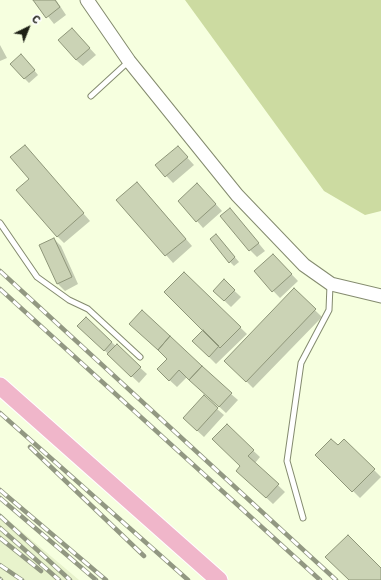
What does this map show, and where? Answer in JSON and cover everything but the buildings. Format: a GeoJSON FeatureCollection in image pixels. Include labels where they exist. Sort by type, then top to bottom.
{"type":"FeatureCollection","features":[{"type":"Feature","properties":{"kind":"highway"},"geometry":{"type":"LineString","coordinates":[[0,386],[219,580]]}},
{"type":"Feature","properties":{"kind":"street"},"geometry":{"type":"LineString","coordinates":[[87,0],[129,61],[237,195],[304,265],[330,284],[381,296]]}},
{"type":"Feature","properties":{"kind":"lane"},"geometry":{"type":"LineString","coordinates":[[91,96],[129,61]]}},
{"type":"Feature","properties":{"kind":"lane"},"geometry":{"type":"LineString","coordinates":[[0,223],[37,277],[69,300],[88,309],[140,357]]}},
{"type":"Feature","properties":{"kind":"lane"},"geometry":{"type":"LineString","coordinates":[[303,518],[288,460],[301,363],[329,310],[330,284]]}},
{"type":"Feature","properties":{"kind":"shaded area"},"geometry":{"type":"Polygon","coordinates":[[[185,0],[381,0],[381,211],[365,215],[324,191],[185,0]]]}},
{"type":"Feature","properties":{"kind":"shaded area"},"geometry":{"type":"Polygon","coordinates":[[[0,513],[79,580],[0,580],[0,513]]]}},
{"type":"Feature","properties":{"kind":"railway"},"geometry":{"type":"LineString","coordinates":[[0,271],[336,580]]}},
{"type":"Feature","properties":{"kind":"railway"},"geometry":{"type":"LineString","coordinates":[[0,289],[320,580]]}},
{"type":"Feature","properties":{"kind":"railway"},"geometry":{"type":"LineString","coordinates":[[0,413],[188,580]]}},
{"type":"Feature","properties":{"kind":"railway"},"geometry":{"type":"LineString","coordinates":[[30,447],[144,556]]}},
{"type":"Feature","properties":{"kind":"railway"},"geometry":{"type":"LineString","coordinates":[[0,490],[106,580]]}},
{"type":"Feature","properties":{"kind":"railway"},"geometry":{"type":"LineString","coordinates":[[0,498],[96,580]]}},
{"type":"Feature","properties":{"kind":"railway"},"geometry":{"type":"LineString","coordinates":[[0,516],[70,580]]}},
{"type":"Feature","properties":{"kind":"railway"},"geometry":{"type":"LineString","coordinates":[[0,528],[59,580]]}},
{"type":"Feature","properties":{"kind":"railway"},"geometry":{"type":"LineString","coordinates":[[0,538],[41,571]]}},
{"type":"Feature","properties":{"kind":"railway"},"geometry":{"type":"LineString","coordinates":[[0,565],[22,580]]}}]}
